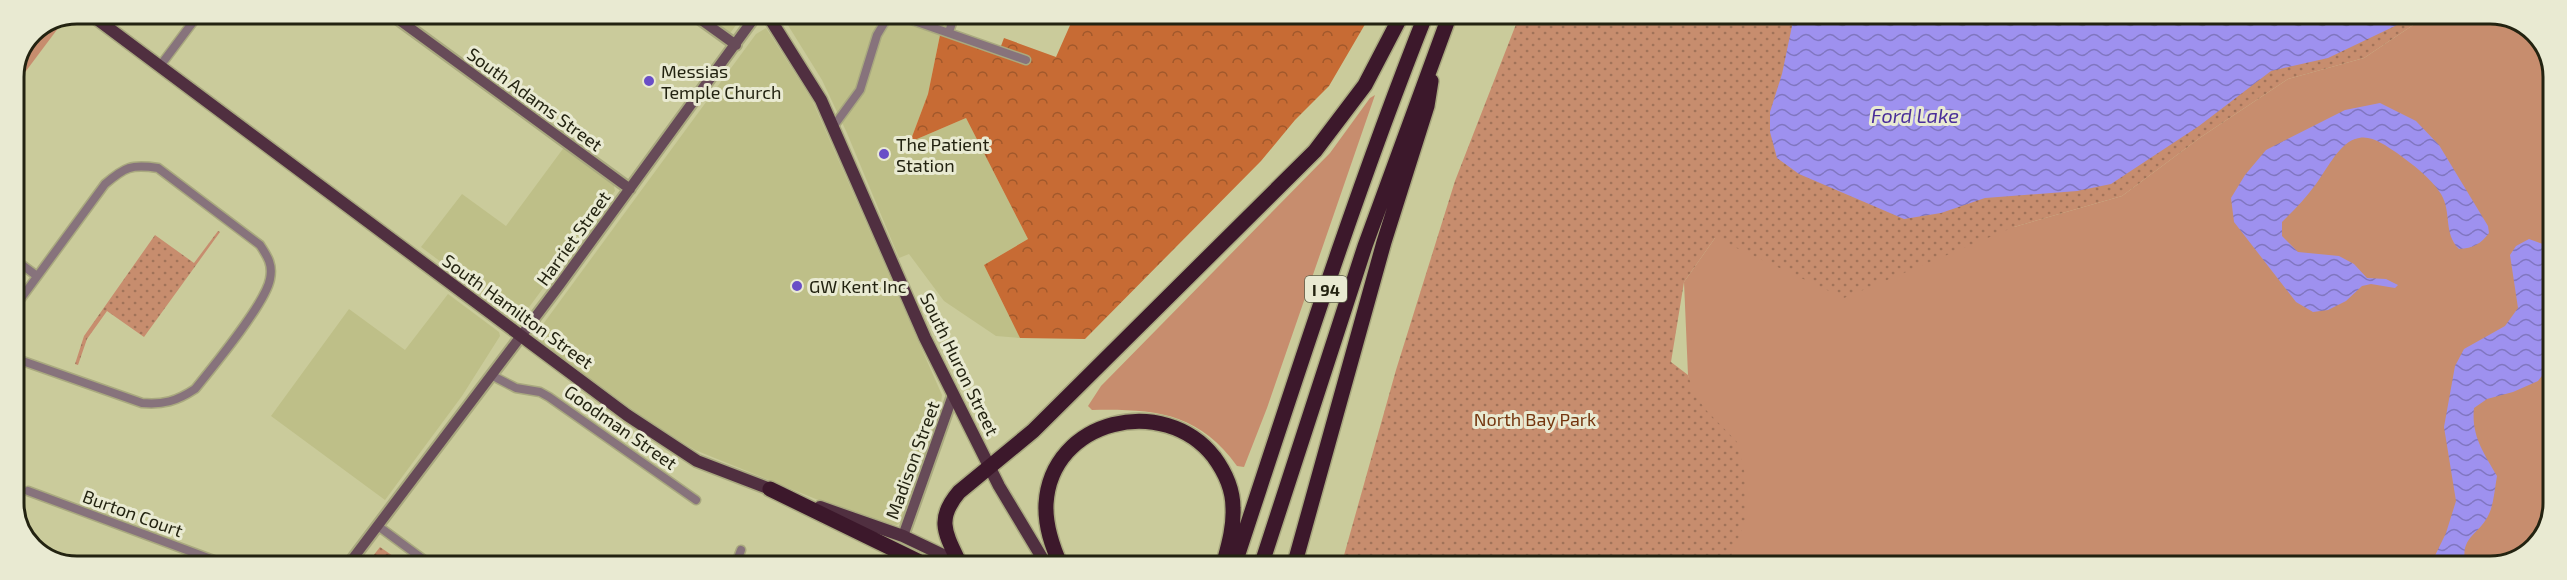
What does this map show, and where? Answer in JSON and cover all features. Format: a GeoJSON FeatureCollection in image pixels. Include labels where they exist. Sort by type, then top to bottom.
{"type":"FeatureCollection","features":[{"type":"Feature","properties":{"kind":"highway"},"geometry":{"type":"LineString","coordinates":[[958,556],[946,532],[946,512],[959,492],[1072,393],[1176,287],[1316,151],[1365,85],[1397,24]]}},
{"type":"Feature","properties":{"kind":"highway","name":"I 94"},"geometry":{"type":"LineString","coordinates":[[1237,556],[1332,270],[1399,81],[1422,24]]}},
{"type":"Feature","properties":{"kind":"highway","name":"I 94"},"geometry":{"type":"LineString","coordinates":[[1264,556],[1362,257],[1446,24]]}},
{"type":"Feature","properties":{"kind":"highway"},"geometry":{"type":"LineString","coordinates":[[1297,556],[1384,242],[1428,106],[1435,51]]}},
{"type":"Feature","properties":{"kind":"highway"},"geometry":{"type":"LineString","coordinates":[[1057,556],[1050,541],[1046,522],[1048,493],[1058,465],[1088,435],[1120,422],[1138,420],[1176,427],[1193,437],[1222,469],[1230,486],[1233,507],[1232,533],[1226,556]]}},
{"type":"Feature","properties":{"kind":"highway"},"geometry":{"type":"LineString","coordinates":[[770,489],[907,556]]}},
{"type":"Feature","properties":{"kind":"main road","name":"South Hamilton Street"},"geometry":{"type":"LineString","coordinates":[[103,24],[519,336],[675,448],[697,461],[903,536],[945,556]]}},
{"type":"Feature","properties":{"kind":"main road","name":"South Huron Street"},"geometry":{"type":"LineString","coordinates":[[773,24],[804,71],[833,127],[925,338],[990,467],[1041,556]]}},
{"type":"Feature","properties":{"kind":"street"},"geometry":{"type":"LineString","coordinates":[[160,66],[192,24]]}},
{"type":"Feature","properties":{"kind":"street","name":"South Adams Street"},"geometry":{"type":"LineString","coordinates":[[405,24],[630,189]]}},
{"type":"Feature","properties":{"kind":"street"},"geometry":{"type":"LineString","coordinates":[[707,24],[736,45]]}},
{"type":"Feature","properties":{"kind":"street","name":"Harriet Street"},"geometry":{"type":"LineString","coordinates":[[355,556],[630,189],[750,24]]}},
{"type":"Feature","properties":{"kind":"street"},"geometry":{"type":"LineString","coordinates":[[833,127],[860,90],[877,35],[884,24]]}},
{"type":"Feature","properties":{"kind":"street"},"geometry":{"type":"LineString","coordinates":[[924,24],[1026,60]]}},
{"type":"Feature","properties":{"kind":"street"},"geometry":{"type":"LineString","coordinates":[[949,32],[952,24]]}},
{"type":"Feature","properties":{"kind":"street"},"geometry":{"type":"LineString","coordinates":[[24,294],[105,184],[123,169],[139,165],[158,168],[261,245],[271,262],[270,280],[263,298],[195,390],[181,399],[161,405],[142,403],[24,361]]}},
{"type":"Feature","properties":{"kind":"street"},"geometry":{"type":"LineString","coordinates":[[24,266],[37,276]]}},
{"type":"Feature","properties":{"kind":"street","name":"Goodman Street"},"geometry":{"type":"LineString","coordinates":[[491,375],[516,388],[540,392],[549,397],[696,500]]}},
{"type":"Feature","properties":{"kind":"street","name":"Madison Street"},"geometry":{"type":"LineString","coordinates":[[903,536],[953,395]]}},
{"type":"Feature","properties":{"kind":"street","name":"Burton Court"},"geometry":{"type":"LineString","coordinates":[[28,491],[203,556]]}},
{"type":"Feature","properties":{"kind":"street"},"geometry":{"type":"LineString","coordinates":[[378,526],[419,556]]}},
{"type":"Feature","properties":{"kind":"street"},"geometry":{"type":"LineString","coordinates":[[739,556],[741,550]]}},
{"type":"Feature","properties":{"kind":"shaded area"},"geometry":{"type":"Polygon","coordinates":[[[715,24],[737,24],[731,32],[725,32],[715,24]]]}},
{"type":"Feature","properties":{"kind":"shaded area"},"geometry":{"type":"Polygon","coordinates":[[[787,24],[906,24],[940,35],[928,94],[910,142],[966,118],[1028,239],[984,265],[1020,338],[996,336],[944,301],[909,254],[899,258],[847,133],[822,80],[787,24]]]}},
{"type":"Feature","properties":{"kind":"shaded area"},"geometry":{"type":"Polygon","coordinates":[[[766,28],[812,100],[942,395],[938,424],[906,517],[897,525],[870,521],[695,450],[644,418],[540,341],[541,327],[756,34],[766,28]]]}},
{"type":"Feature","properties":{"kind":"shaded area"},"geometry":{"type":"Polygon","coordinates":[[[565,146],[613,182],[615,191],[524,314],[516,318],[421,247],[462,194],[506,226],[565,146]]]}},
{"type":"Feature","properties":{"kind":"shaded area"},"geometry":{"type":"Polygon","coordinates":[[[448,294],[499,332],[500,336],[462,396],[385,500],[271,416],[349,309],[405,350],[448,294]]]}},
{"type":"Feature","properties":{"kind":"green space"},"geometry":{"type":"Polygon","coordinates":[[[1071,24],[1365,24],[1329,86],[1295,120],[1261,161],[1085,339],[1020,338],[984,265],[1028,239],[966,118],[910,142],[928,94],[940,35],[998,54],[1004,38],[1056,57],[1071,24]]]}},
{"type":"Feature","properties":{"kind":"green space","name":"North Bay Park"},"geometry":{"type":"Polygon","coordinates":[[[1516,24],[2415,24],[2364,58],[2288,79],[2201,137],[2122,196],[2014,227],[1844,298],[1715,238],[1684,282],[1671,362],[1688,375],[1694,393],[1705,409],[1737,442],[1747,482],[1745,522],[1731,556],[1344,556],[1396,370],[1455,181],[1516,24]]]}},
{"type":"Feature","properties":{"kind":"green space"},"geometry":{"type":"Polygon","coordinates":[[[2415,24],[2500,25],[2525,37],[2539,57],[2543,74],[2543,503],[2539,523],[2525,543],[2507,553],[2490,556],[1725,556],[1688,375],[1684,282],[1715,238],[2014,227],[2122,196],[2201,137],[2288,79],[2364,58],[2415,24]]]}},
{"type":"Feature","properties":{"kind":"green space"},"geometry":{"type":"Polygon","coordinates":[[[59,28],[24,73],[28,57],[33,48],[48,33],[59,28]]]}},
{"type":"Feature","properties":{"kind":"green space"},"geometry":{"type":"Polygon","coordinates":[[[1375,95],[1267,408],[1244,467],[1237,466],[1207,434],[1173,417],[1135,411],[1092,410],[1088,406],[1101,386],[1330,153],[1370,98],[1375,95]]]}},
{"type":"Feature","properties":{"kind":"green space"},"geometry":{"type":"Polygon","coordinates":[[[218,231],[220,232],[144,337],[107,311],[87,339],[78,365],[75,364],[84,336],[155,235],[194,263],[218,231]]]}},
{"type":"Feature","properties":{"kind":"green space"},"geometry":{"type":"Polygon","coordinates":[[[380,547],[393,556],[373,556],[380,547]]]}},
{"type":"Feature","properties":{"kind":"water","name":"Ford Lake"},"geometry":{"type":"Polygon","coordinates":[[[1791,24],[2399,24],[2328,58],[2271,71],[2199,126],[2111,184],[2077,191],[1985,198],[1941,213],[1904,219],[1799,174],[1777,158],[1770,132],[1770,112],[1782,74],[1791,24]]]}},
{"type":"Feature","properties":{"kind":"water"},"geometry":{"type":"Polygon","coordinates":[[[2380,103],[2416,121],[2439,145],[2488,226],[2489,233],[2476,245],[2459,249],[2451,236],[2444,201],[2432,182],[2382,143],[2366,138],[2355,139],[2338,152],[2308,194],[2282,222],[2282,236],[2298,252],[2339,256],[2354,264],[2367,278],[2386,279],[2398,285],[2395,288],[2371,284],[2362,286],[2346,301],[2328,310],[2313,312],[2296,302],[2234,222],[2231,198],[2245,175],[2266,150],[2345,110],[2380,103]]]}},
{"type":"Feature","properties":{"kind":"water"},"geometry":{"type":"Polygon","coordinates":[[[2529,239],[2543,244],[2543,375],[2538,381],[2513,392],[2487,399],[2474,408],[2474,427],[2477,436],[2497,476],[2491,509],[2482,525],[2468,541],[2464,556],[2435,556],[2446,533],[2456,501],[2444,427],[2455,366],[2464,349],[2505,326],[2518,308],[2510,255],[2516,246],[2529,239]]]}},
{"type":"Feature","properties":{"kind":"place","name":"Messias Temple Church"},"geometry":{"type":"Point","coordinates":[649,81]}},
{"type":"Feature","properties":{"kind":"place","name":"The Patient Station"},"geometry":{"type":"Point","coordinates":[884,154]}},
{"type":"Feature","properties":{"kind":"place","name":"GW Kent Inc"},"geometry":{"type":"Point","coordinates":[797,286]}}]}
